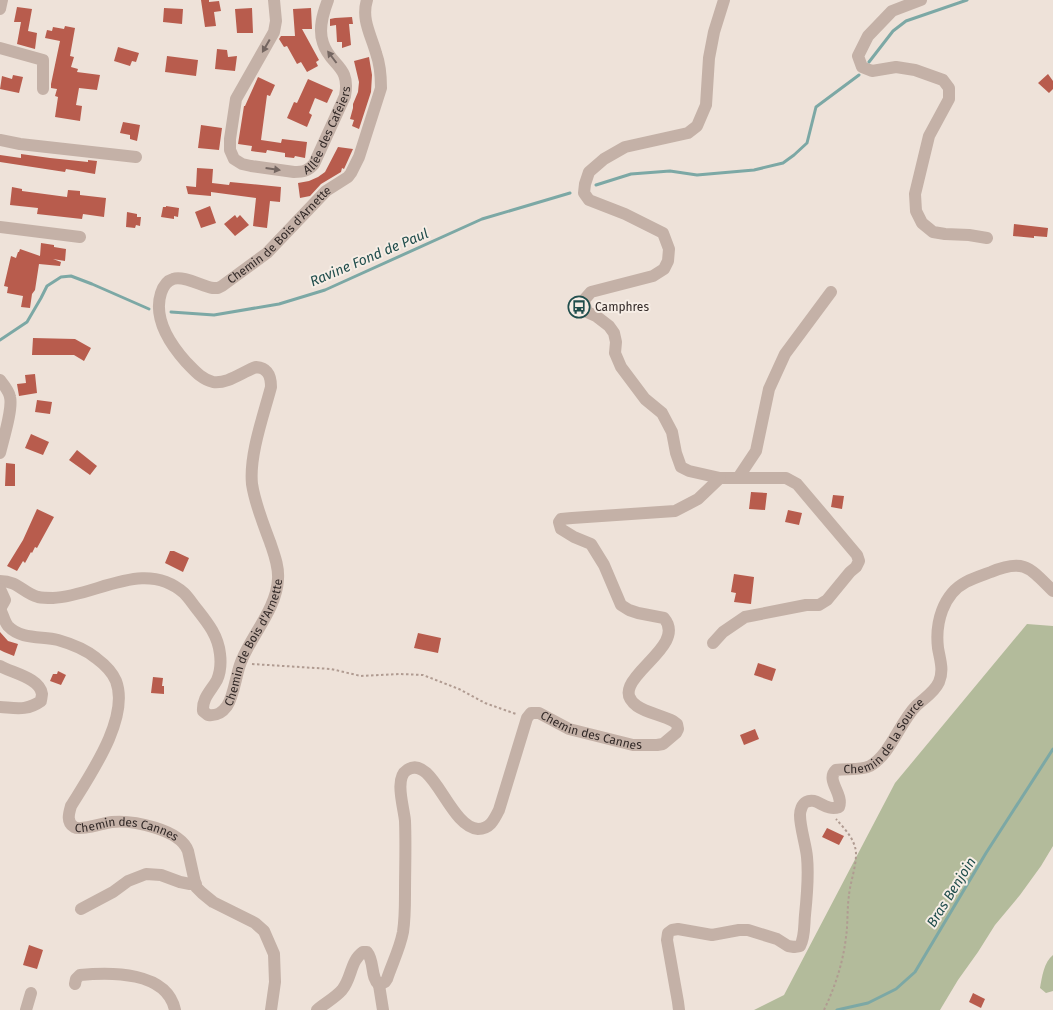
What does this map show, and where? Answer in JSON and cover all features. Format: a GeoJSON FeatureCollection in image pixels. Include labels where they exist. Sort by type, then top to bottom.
{"type":"FeatureCollection","features":[{"type":"Feature","properties":{"kind":"street"},"geometry":{"type":"LineString","coordinates":[[0,9],[2,0]]}},
{"type":"Feature","properties":{"kind":"street","name":"Allée des Cafeiers"},"geometry":{"type":"LineString","coordinates":[[274,0],[276,21],[274,32],[236,99],[230,150],[234,159],[242,164],[294,172],[309,170],[314,164],[345,96],[346,78],[323,43],[321,23],[328,0]]}},
{"type":"Feature","properties":{"kind":"street","name":"Chemin de Bois d'Arnette"},"geometry":{"type":"LineString","coordinates":[[0,581],[14,583],[41,598],[72,595],[129,579],[148,578],[175,587],[188,597],[208,622],[216,636],[220,667],[217,679],[204,702],[203,711],[212,715],[220,714],[229,704],[238,668],[277,592],[277,567],[252,484],[254,454],[271,386],[271,377],[265,370],[256,367],[229,380],[220,382],[212,382],[198,375],[174,348],[164,330],[159,300],[163,288],[173,278],[181,278],[213,288],[222,286],[267,253],[326,191],[352,173],[381,88],[377,55],[365,21],[367,0]]}},
{"type":"Feature","properties":{"kind":"street"},"geometry":{"type":"LineString","coordinates":[[713,643],[723,632],[745,617],[806,605],[819,605],[827,600],[856,567],[858,561],[857,555],[797,484],[786,478],[720,478],[689,471],[681,467],[672,432],[662,413],[645,399],[621,367],[615,353],[616,342],[614,333],[609,326],[587,312],[584,306],[584,300],[591,292],[653,276],[664,270],[668,261],[669,249],[663,233],[625,214],[589,200],[584,193],[585,184],[589,172],[604,159],[624,148],[688,133],[697,126],[706,105],[709,58],[714,32],[724,0]]}},
{"type":"Feature","properties":{"kind":"street"},"geometry":{"type":"LineString","coordinates":[[921,0],[892,12],[868,36],[858,56],[862,67],[872,71],[896,66],[915,70],[943,80],[949,88],[949,99],[929,136],[915,194],[916,211],[922,224],[934,232],[987,238]]}},
{"type":"Feature","properties":{"kind":"street"},"geometry":{"type":"LineString","coordinates":[[0,48],[43,60],[43,89]]}},
{"type":"Feature","properties":{"kind":"street"},"geometry":{"type":"LineString","coordinates":[[0,140],[136,157]]}},
{"type":"Feature","properties":{"kind":"street"},"geometry":{"type":"LineString","coordinates":[[0,227],[80,236]]}},
{"type":"Feature","properties":{"kind":"street"},"geometry":{"type":"LineString","coordinates":[[738,478],[756,451],[769,389],[785,354],[831,292]]}},
{"type":"Feature","properties":{"kind":"street"},"geometry":{"type":"LineString","coordinates":[[0,380],[6,386],[10,397],[10,408],[0,454]]}},
{"type":"Feature","properties":{"kind":"street","name":"Chemin des Cannes"},"geometry":{"type":"LineString","coordinates":[[379,985],[387,979],[404,927],[406,842],[400,789],[402,775],[406,770],[412,768],[421,769],[426,772],[459,818],[468,826],[482,829],[488,827],[493,822],[499,810],[527,718],[531,713],[539,713],[569,729],[632,744],[657,745],[668,741],[678,729],[677,724],[673,721],[637,706],[630,698],[628,690],[632,681],[666,642],[667,622],[664,618],[638,613],[621,605],[604,565],[591,544],[561,529],[559,522],[561,519],[675,511],[698,499],[720,478]]}},
{"type":"Feature","properties":{"kind":"street","name":"Chemin de la Source"},"geometry":{"type":"LineString","coordinates":[[829,808],[838,806],[840,802],[832,773],[836,770],[866,768],[879,760],[915,707],[936,688],[942,672],[938,644],[939,622],[948,598],[956,589],[966,582],[1001,568],[1018,565],[1026,566],[1032,570],[1053,591]]}},
{"type":"Feature","properties":{"kind":"street"},"geometry":{"type":"LineString","coordinates":[[0,588],[4,600],[0,609]]}},
{"type":"Feature","properties":{"kind":"street","name":"Chemin des Cannes"},"geometry":{"type":"LineString","coordinates":[[0,609],[9,626],[17,632],[26,636],[56,640],[86,651],[105,665],[116,681],[118,701],[113,728],[100,759],[71,806],[69,821],[73,827],[80,828],[126,821],[163,830],[182,841],[186,846],[196,887],[207,898],[254,923],[264,931],[274,954],[275,982],[271,1010]]}},
{"type":"Feature","properties":{"kind":"street"},"geometry":{"type":"LineString","coordinates":[[0,666],[32,680],[39,687],[42,694],[41,701],[33,707],[20,709],[0,707]]}},
{"type":"Feature","properties":{"kind":"street"},"geometry":{"type":"LineString","coordinates":[[678,1010],[667,937],[668,933],[672,930],[678,929],[712,935],[748,930],[777,938],[794,948],[800,946],[803,937],[809,884],[807,857],[800,815],[801,807],[808,801],[819,803],[829,808]]}},
{"type":"Feature","properties":{"kind":"street"},"geometry":{"type":"LineString","coordinates":[[81,909],[113,892],[128,881],[146,874],[161,875],[180,882],[196,884]]}},
{"type":"Feature","properties":{"kind":"street"},"geometry":{"type":"LineString","coordinates":[[317,1010],[346,985],[357,956],[363,952],[367,952],[370,956],[374,978],[379,985],[383,1010]]}},
{"type":"Feature","properties":{"kind":"street"},"geometry":{"type":"LineString","coordinates":[[75,984],[76,979],[80,975],[117,974],[140,978],[163,988],[171,997],[176,1010]]}},
{"type":"Feature","properties":{"kind":"street"},"geometry":{"type":"LineString","coordinates":[[26,1010],[31,993]]}},
{"type":"Feature","properties":{"kind":"path"},"geometry":{"type":"LineString","coordinates":[[238,668],[249,664],[330,669],[361,676],[423,675],[459,689],[485,703],[527,718]]}},
{"type":"Feature","properties":{"kind":"path"},"geometry":{"type":"LineString","coordinates":[[824,1010],[840,968],[846,938],[848,896],[855,864],[856,847],[829,808]]}},
{"type":"Feature","properties":{"kind":"green space"},"geometry":{"type":"Polygon","coordinates":[[[1027,624],[1053,626],[1053,846],[1020,895],[995,925],[940,1010],[754,1010],[784,995],[895,783],[1027,624]]]}},
{"type":"Feature","properties":{"kind":"green space"},"geometry":{"type":"Polygon","coordinates":[[[1053,955],[1053,991],[1046,993],[1040,988],[1045,966],[1053,955]]]}},
{"type":"Feature","properties":{"kind":"building"},"geometry":{"type":"Polygon","coordinates":[[[201,0],[209,0],[209,2],[219,1],[221,11],[214,12],[216,26],[205,27],[201,0]]]}},
{"type":"Feature","properties":{"kind":"building"},"geometry":{"type":"Polygon","coordinates":[[[17,7],[32,9],[28,31],[37,33],[35,49],[17,44],[21,22],[14,22],[17,7]]]}},
{"type":"Feature","properties":{"kind":"building"},"geometry":{"type":"Polygon","coordinates":[[[164,8],[183,9],[182,24],[163,22],[164,8]]]}},
{"type":"Feature","properties":{"kind":"building"},"geometry":{"type":"Polygon","coordinates":[[[252,8],[253,33],[237,33],[235,9],[252,8]]]}},
{"type":"Feature","properties":{"kind":"building"},"geometry":{"type":"Polygon","coordinates":[[[311,8],[312,29],[302,29],[319,60],[316,62],[318,66],[307,72],[301,62],[297,64],[287,46],[284,47],[279,39],[281,36],[295,36],[293,9],[311,8]]]}},
{"type":"Feature","properties":{"kind":"building"},"geometry":{"type":"Polygon","coordinates":[[[352,17],[353,24],[349,24],[351,45],[342,48],[342,42],[337,42],[336,25],[330,26],[330,19],[352,17]]]}},
{"type":"Feature","properties":{"kind":"building"},"geometry":{"type":"Polygon","coordinates":[[[65,26],[75,28],[70,56],[74,57],[71,67],[78,69],[77,72],[100,75],[97,90],[79,88],[76,105],[82,106],[80,121],[55,117],[58,97],[55,96],[57,89],[51,88],[51,84],[60,41],[45,38],[47,30],[52,31],[53,27],[64,29],[65,26]]]}},
{"type":"Feature","properties":{"kind":"building"},"geometry":{"type":"Polygon","coordinates":[[[118,47],[139,53],[136,62],[132,61],[130,66],[114,61],[118,47]]]}},
{"type":"Feature","properties":{"kind":"building"},"geometry":{"type":"Polygon","coordinates":[[[217,49],[227,50],[228,57],[237,56],[235,71],[215,69],[217,49]]]}},
{"type":"Feature","properties":{"kind":"building"},"geometry":{"type":"Polygon","coordinates":[[[167,56],[198,60],[196,76],[165,72],[167,56]]]}},
{"type":"Feature","properties":{"kind":"building"},"geometry":{"type":"Polygon","coordinates":[[[369,57],[372,75],[371,92],[359,129],[352,126],[354,120],[350,119],[359,82],[354,61],[369,57]]]}},
{"type":"Feature","properties":{"kind":"building"},"geometry":{"type":"Polygon","coordinates":[[[1048,74],[1053,81],[1053,89],[1049,93],[1038,83],[1048,74]]]}},
{"type":"Feature","properties":{"kind":"building"},"geometry":{"type":"Polygon","coordinates":[[[13,75],[23,77],[19,93],[0,89],[2,76],[12,79],[13,75]]]}},
{"type":"Feature","properties":{"kind":"building"},"geometry":{"type":"Polygon","coordinates":[[[258,77],[275,85],[270,96],[267,95],[261,140],[281,143],[282,139],[307,142],[305,158],[285,157],[285,153],[267,150],[266,153],[251,151],[252,146],[238,144],[244,106],[258,77]]]}},
{"type":"Feature","properties":{"kind":"building"},"geometry":{"type":"Polygon","coordinates":[[[308,79],[333,90],[327,103],[315,98],[309,113],[312,115],[307,127],[287,118],[294,102],[297,103],[308,79]]]}},
{"type":"Feature","properties":{"kind":"building"},"geometry":{"type":"Polygon","coordinates":[[[123,122],[140,125],[137,141],[130,139],[130,135],[120,133],[123,122]]]}},
{"type":"Feature","properties":{"kind":"building"},"geometry":{"type":"Polygon","coordinates":[[[201,125],[222,128],[219,150],[198,148],[201,125]]]}},
{"type":"Feature","properties":{"kind":"building"},"geometry":{"type":"Polygon","coordinates":[[[338,147],[353,149],[344,169],[342,168],[341,172],[321,184],[310,196],[300,198],[298,183],[309,181],[325,172],[338,147]]]}},
{"type":"Feature","properties":{"kind":"building"},"geometry":{"type":"Polygon","coordinates":[[[21,154],[88,162],[88,160],[97,161],[95,174],[66,169],[65,172],[0,162],[0,155],[21,158],[21,154]]]}},
{"type":"Feature","properties":{"kind":"building"},"geometry":{"type":"Polygon","coordinates":[[[197,168],[213,169],[212,183],[229,185],[230,182],[281,187],[280,202],[270,201],[267,228],[253,226],[256,198],[211,192],[211,196],[188,194],[186,186],[196,187],[197,168]]]}},
{"type":"Feature","properties":{"kind":"building"},"geometry":{"type":"Polygon","coordinates":[[[12,187],[22,189],[22,191],[67,197],[68,190],[80,191],[80,195],[106,198],[104,217],[83,214],[82,219],[37,214],[38,208],[10,205],[12,187]]]}},
{"type":"Feature","properties":{"kind":"building"},"geometry":{"type":"Polygon","coordinates":[[[210,206],[216,223],[201,228],[195,212],[210,206]]]}},
{"type":"Feature","properties":{"kind":"building"},"geometry":{"type":"Polygon","coordinates":[[[163,207],[179,208],[178,217],[174,216],[174,219],[161,217],[163,207]]]}},
{"type":"Feature","properties":{"kind":"building"},"geometry":{"type":"Polygon","coordinates":[[[127,212],[141,217],[140,226],[136,225],[135,228],[126,227],[127,212]]]}},
{"type":"Feature","properties":{"kind":"building"},"geometry":{"type":"Polygon","coordinates":[[[235,215],[237,218],[240,215],[249,225],[235,236],[224,224],[235,215]]]}},
{"type":"Feature","properties":{"kind":"building"},"geometry":{"type":"Polygon","coordinates":[[[1014,224],[1048,228],[1047,237],[1013,236],[1014,224]]]}},
{"type":"Feature","properties":{"kind":"building"},"geometry":{"type":"Polygon","coordinates":[[[41,243],[66,249],[65,261],[53,259],[61,262],[60,266],[39,264],[30,308],[21,307],[23,296],[7,293],[8,287],[4,286],[11,256],[16,258],[20,249],[40,256],[41,243]]]}},
{"type":"Feature","properties":{"kind":"building"},"geometry":{"type":"Polygon","coordinates":[[[33,338],[75,339],[91,348],[84,361],[74,355],[32,355],[33,338]]]}},
{"type":"Feature","properties":{"kind":"building"},"geometry":{"type":"Polygon","coordinates":[[[35,374],[37,393],[19,396],[17,384],[26,383],[25,375],[35,374]]]}},
{"type":"Feature","properties":{"kind":"building"},"geometry":{"type":"Polygon","coordinates":[[[37,400],[52,402],[50,414],[35,412],[37,400]]]}},
{"type":"Feature","properties":{"kind":"building"},"geometry":{"type":"Polygon","coordinates":[[[31,434],[49,442],[43,455],[25,448],[31,434]]]}},
{"type":"Feature","properties":{"kind":"building"},"geometry":{"type":"Polygon","coordinates":[[[77,450],[97,466],[90,475],[69,460],[77,450]]]}},
{"type":"Feature","properties":{"kind":"building"},"geometry":{"type":"Polygon","coordinates":[[[6,463],[15,464],[15,486],[5,486],[6,463]]]}},
{"type":"Feature","properties":{"kind":"building"},"geometry":{"type":"Polygon","coordinates":[[[751,492],[767,493],[765,510],[749,509],[751,492]]]}},
{"type":"Feature","properties":{"kind":"building"},"geometry":{"type":"Polygon","coordinates":[[[833,495],[844,496],[842,509],[831,507],[833,495]]]}},
{"type":"Feature","properties":{"kind":"building"},"geometry":{"type":"Polygon","coordinates":[[[37,509],[54,517],[37,548],[35,547],[25,563],[23,561],[17,571],[7,566],[23,540],[37,509]]]}},
{"type":"Feature","properties":{"kind":"building"},"geometry":{"type":"Polygon","coordinates":[[[788,510],[802,513],[799,525],[785,522],[788,510]]]}},
{"type":"Feature","properties":{"kind":"building"},"geometry":{"type":"Polygon","coordinates":[[[170,551],[189,558],[183,572],[165,563],[170,551]]]}},
{"type":"Feature","properties":{"kind":"building"},"geometry":{"type":"Polygon","coordinates":[[[734,574],[754,577],[751,604],[734,602],[736,593],[731,592],[734,574]]]}},
{"type":"Feature","properties":{"kind":"building"},"geometry":{"type":"Polygon","coordinates":[[[0,632],[8,641],[18,644],[14,656],[0,650],[0,632]]]}},
{"type":"Feature","properties":{"kind":"building"},"geometry":{"type":"Polygon","coordinates":[[[418,633],[441,638],[438,653],[414,648],[418,633]]]}},
{"type":"Feature","properties":{"kind":"building"},"geometry":{"type":"Polygon","coordinates":[[[758,663],[776,669],[772,681],[754,675],[758,663]]]}},
{"type":"Feature","properties":{"kind":"building"},"geometry":{"type":"Polygon","coordinates":[[[58,671],[66,675],[61,685],[50,681],[53,674],[57,674],[58,671]]]}},
{"type":"Feature","properties":{"kind":"building"},"geometry":{"type":"Polygon","coordinates":[[[153,677],[163,678],[164,694],[151,693],[153,677]]]}},
{"type":"Feature","properties":{"kind":"building"},"geometry":{"type":"Polygon","coordinates":[[[755,729],[759,739],[744,745],[740,735],[755,729]]]}},
{"type":"Feature","properties":{"kind":"building"},"geometry":{"type":"Polygon","coordinates":[[[827,828],[844,836],[839,845],[822,837],[827,828]]]}},
{"type":"Feature","properties":{"kind":"building"},"geometry":{"type":"Polygon","coordinates":[[[29,945],[43,950],[37,969],[23,965],[29,945]]]}},
{"type":"Feature","properties":{"kind":"building"},"geometry":{"type":"Polygon","coordinates":[[[973,993],[985,999],[981,1008],[969,1002],[973,993]]]}},
{"type":"Feature","properties":{"kind":"waterway","name":"Ravine Fond de Paul"},"geometry":{"type":"LineString","coordinates":[[869,62],[893,31],[906,21],[967,0]]}},
{"type":"Feature","properties":{"kind":"waterway","name":"Ravine Fond de Paul"},"geometry":{"type":"LineString","coordinates":[[596,185],[631,174],[670,171],[697,175],[754,170],[783,163],[807,143],[816,107],[859,75]]}},
{"type":"Feature","properties":{"kind":"waterway","name":"Ravine Fond de Paul"},"geometry":{"type":"LineString","coordinates":[[171,312],[214,315],[279,304],[325,290],[482,219],[570,193]]}},
{"type":"Feature","properties":{"kind":"waterway","name":"Ravine Fond de Paul"},"geometry":{"type":"LineString","coordinates":[[0,340],[27,322],[47,286],[61,277],[71,276],[149,309]]}},
{"type":"Feature","properties":{"kind":"waterway","name":"Bras Benjoin"},"geometry":{"type":"LineString","coordinates":[[837,1010],[868,1003],[896,989],[915,972],[986,853],[1053,749]]}},
{"type":"Feature","properties":{"kind":"place","name":"Camphres"},"geometry":{"type":"Point","coordinates":[579,307]}}]}
